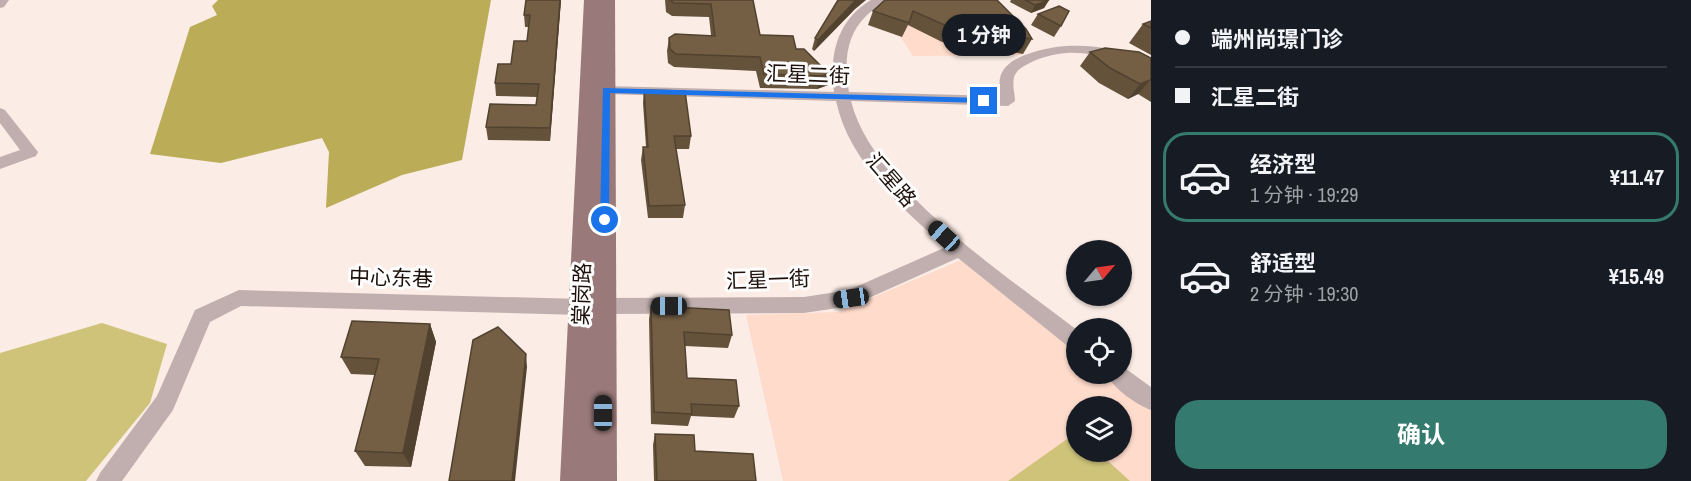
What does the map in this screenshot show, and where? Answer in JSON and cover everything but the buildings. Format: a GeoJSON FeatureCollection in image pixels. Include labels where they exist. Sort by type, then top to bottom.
{"type":"FeatureCollection","features":[{"type":"Feature","properties":{"kind":"main road","name":"棠岗路"},"geometry":{"type":"LineString","coordinates":[[575,481],[593,307],[606,90],[599,29],[592,0]]}},
{"type":"Feature","properties":{"kind":"main road","name":"棠岗路"},"geometry":{"type":"LineString","coordinates":[[602,481],[593,307],[599,29],[607,0]]}},
{"type":"Feature","properties":{"kind":"street"},"geometry":{"type":"LineString","coordinates":[[0,4],[3,0]]}},
{"type":"Feature","properties":{"kind":"street","name":"汇星路"},"geometry":{"type":"LineString","coordinates":[[880,0],[855,20],[842,39],[837,60],[842,97],[853,131],[877,170],[959,249],[1066,333]]}},
{"type":"Feature","properties":{"kind":"street","name":"汇星二街"},"geometry":{"type":"LineString","coordinates":[[606,90],[1008,101],[1007,77],[1018,63],[1038,47],[1106,52],[1151,66]]}},
{"type":"Feature","properties":{"kind":"street"},"geometry":{"type":"LineString","coordinates":[[0,113],[30,152],[0,163]]}},
{"type":"Feature","properties":{"kind":"street","name":"汇星一街"},"geometry":{"type":"LineString","coordinates":[[593,307],[804,305],[851,298],[959,249]]}},
{"type":"Feature","properties":{"kind":"street","name":"中心东巷"},"geometry":{"type":"LineString","coordinates":[[108,481],[165,403],[202,316],[239,298],[593,307]]}},
{"type":"Feature","properties":{"kind":"street"},"geometry":{"type":"LineString","coordinates":[[1130,384],[1151,400]]}},
{"type":"Feature","properties":{"kind":"shaded area"},"geometry":{"type":"Polygon","coordinates":[[[218,0],[491,0],[462,160],[402,175],[326,208],[329,152],[322,138],[221,163],[150,154],[190,27],[217,15],[212,6],[218,0]]]}},
{"type":"Feature","properties":{"kind":"shaded area"},"geometry":{"type":"Polygon","coordinates":[[[886,11],[1022,46],[1022,55],[913,56],[900,36],[869,23],[886,11]]]}},
{"type":"Feature","properties":{"kind":"shaded area"},"geometry":{"type":"Polygon","coordinates":[[[961,260],[1066,342],[1066,384],[1119,384],[1151,409],[1151,481],[783,481],[746,315],[838,312],[961,260]]]}},
{"type":"Feature","properties":{"kind":"shaded area"},"geometry":{"type":"Polygon","coordinates":[[[102,323],[167,344],[150,403],[86,481],[0,481],[0,353],[102,323]]]}},
{"type":"Feature","properties":{"kind":"shaded area"},"geometry":{"type":"Polygon","coordinates":[[[1066,440],[1066,462],[1109,462],[1130,481],[1008,481],[1066,440]]]}},
{"type":"Feature","properties":{"kind":"route"},"geometry":{"type":"LineString","coordinates":[[605,220],[606,90],[984,101]]}}]}
